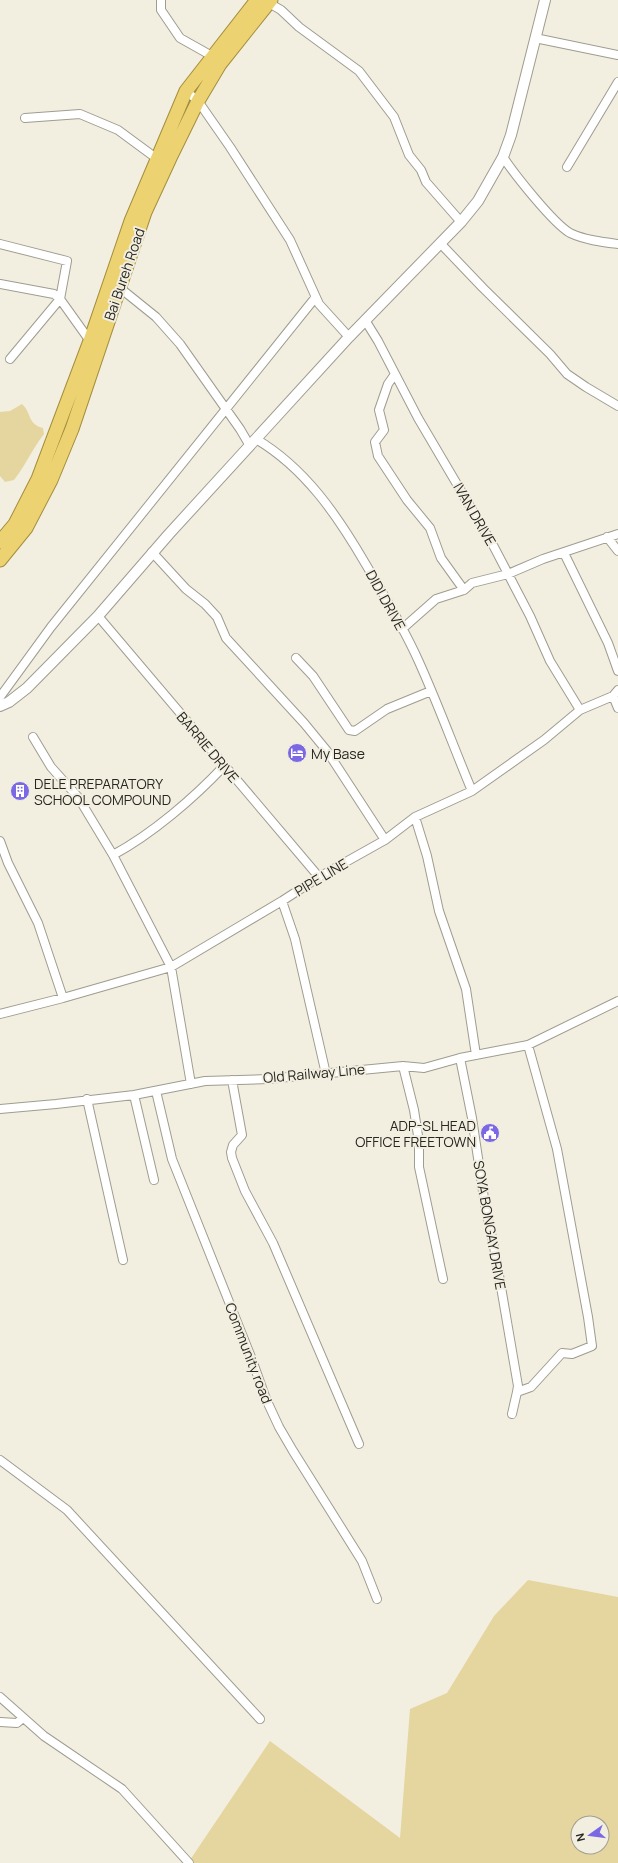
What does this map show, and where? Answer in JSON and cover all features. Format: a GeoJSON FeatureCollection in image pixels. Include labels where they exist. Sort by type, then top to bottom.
{"type":"FeatureCollection","features":[{"type":"Feature","properties":{"kind":"highway","name":"Bai Bureh Road"},"geometry":{"type":"LineString","coordinates":[[0,542],[15,524],[38,479],[90,341],[131,221],[156,158],[186,91],[212,56],[266,1]]}},
{"type":"Feature","properties":{"kind":"highway","name":"Bai Bureh Road"},"geometry":{"type":"LineString","coordinates":[[0,560],[26,528],[51,480],[72,430],[145,212],[198,101],[220,64],[266,1]]}},
{"type":"Feature","properties":{"kind":"street"},"geometry":{"type":"LineString","coordinates":[[161,0],[162,10],[180,38],[212,56]]}},
{"type":"Feature","properties":{"kind":"street"},"geometry":{"type":"LineString","coordinates":[[0,706],[9,702],[27,688],[98,616],[152,552],[253,443],[348,337],[461,222],[478,201],[503,157],[511,134],[545,0]]}},
{"type":"Feature","properties":{"kind":"street"},"geometry":{"type":"LineString","coordinates":[[266,1],[281,10],[300,27],[360,71],[394,117],[409,155],[421,170],[426,182],[461,222]]}},
{"type":"Feature","properties":{"kind":"street"},"geometry":{"type":"LineString","coordinates":[[535,38],[618,55]]}},
{"type":"Feature","properties":{"kind":"street"},"geometry":{"type":"LineString","coordinates":[[567,167],[618,82]]}},
{"type":"Feature","properties":{"kind":"street"},"geometry":{"type":"LineString","coordinates":[[186,91],[198,101],[230,147],[290,240],[315,298],[348,337]]}},
{"type":"Feature","properties":{"kind":"street"},"geometry":{"type":"LineString","coordinates":[[25,118],[80,114],[118,130],[156,158]]}},
{"type":"Feature","properties":{"kind":"street"},"geometry":{"type":"LineString","coordinates":[[503,157],[514,174],[559,224],[569,232],[588,240],[618,244]]}},
{"type":"Feature","properties":{"kind":"street"},"geometry":{"type":"LineString","coordinates":[[440,243],[482,288],[550,354],[567,374],[618,406]]}},
{"type":"Feature","properties":{"kind":"street"},"geometry":{"type":"LineString","coordinates":[[0,244],[67,261],[60,299],[10,359]]}},
{"type":"Feature","properties":{"kind":"street"},"geometry":{"type":"LineString","coordinates":[[0,284],[54,294],[60,299],[90,341]]}},
{"type":"Feature","properties":{"kind":"street"},"geometry":{"type":"LineString","coordinates":[[120,288],[156,317],[180,344],[226,409],[253,443]]}},
{"type":"Feature","properties":{"kind":"street"},"geometry":{"type":"LineString","coordinates":[[0,697],[51,627],[315,298]]}},
{"type":"Feature","properties":{"kind":"street","name":"IVAN DRIVE"},"geometry":{"type":"LineString","coordinates":[[366,320],[418,418],[494,547],[530,616],[550,661],[580,710]]}},
{"type":"Feature","properties":{"kind":"street"},"geometry":{"type":"LineString","coordinates":[[395,374],[388,384],[380,410],[384,430],[375,442],[378,456],[407,500],[430,528],[441,558],[464,590]]}},
{"type":"Feature","properties":{"kind":"street","name":"DIDI DRIVE"},"geometry":{"type":"LineString","coordinates":[[253,443],[272,448],[302,474],[326,503],[361,557],[402,628],[431,691],[472,791]]}},
{"type":"Feature","properties":{"kind":"street"},"geometry":{"type":"LineString","coordinates":[[402,628],[436,599],[464,590],[472,583],[508,574],[543,559],[618,534]]}},
{"type":"Feature","properties":{"kind":"street"},"geometry":{"type":"LineString","coordinates":[[606,537],[618,551]]}},
{"type":"Feature","properties":{"kind":"street"},"geometry":{"type":"LineString","coordinates":[[152,552],[186,589],[205,604],[217,617],[226,638],[304,723],[327,751],[385,840]]}},
{"type":"Feature","properties":{"kind":"street"},"geometry":{"type":"LineString","coordinates":[[564,553],[608,643],[618,671]]}},
{"type":"Feature","properties":{"kind":"street","name":"BARRIE DRIVE"},"geometry":{"type":"LineString","coordinates":[[98,616],[319,877]]}},
{"type":"Feature","properties":{"kind":"street"},"geometry":{"type":"LineString","coordinates":[[296,658],[312,676],[350,730],[355,731],[387,709],[431,691]]}},
{"type":"Feature","properties":{"kind":"street"},"geometry":{"type":"LineString","coordinates":[[615,693],[618,708]]}},
{"type":"Feature","properties":{"kind":"street","name":"PIPE LINE"},"geometry":{"type":"LineString","coordinates":[[0,1014],[63,998],[171,967],[282,901],[319,877],[385,840],[415,817],[472,791],[544,740],[580,710],[615,693]]}},
{"type":"Feature","properties":{"kind":"street"},"geometry":{"type":"LineString","coordinates":[[33,737],[51,767],[78,797],[113,855],[171,967],[191,1084]]}},
{"type":"Feature","properties":{"kind":"street"},"geometry":{"type":"LineString","coordinates":[[113,855],[124,849],[167,818],[202,789],[224,766]]}},
{"type":"Feature","properties":{"kind":"street"},"geometry":{"type":"LineString","coordinates":[[415,817],[427,856],[439,911],[466,989],[476,1055]]}},
{"type":"Feature","properties":{"kind":"street"},"geometry":{"type":"LineString","coordinates":[[0,841],[2,854],[38,923],[63,998]]}},
{"type":"Feature","properties":{"kind":"street"},"geometry":{"type":"LineString","coordinates":[[282,901],[296,939],[326,1074]]}},
{"type":"Feature","properties":{"kind":"street","name":"Old Railway Line"},"geometry":{"type":"LineString","coordinates":[[0,1109],[134,1095],[205,1081],[326,1074],[348,1070],[403,1066],[424,1068],[460,1058],[528,1045],[618,1000]]}},
{"type":"Feature","properties":{"kind":"street"},"geometry":{"type":"LineString","coordinates":[[517,1392],[531,1386],[562,1354],[572,1354],[592,1346],[557,1149],[528,1045]]}},
{"type":"Feature","properties":{"kind":"street","name":"SOYA BONGAY DRIVE"},"geometry":{"type":"LineString","coordinates":[[460,1058],[472,1118],[485,1205],[495,1252],[518,1386],[512,1414]]}},
{"type":"Feature","properties":{"kind":"street"},"geometry":{"type":"LineString","coordinates":[[403,1066],[414,1110],[419,1142],[419,1167],[443,1279]]}},
{"type":"Feature","properties":{"kind":"street"},"geometry":{"type":"LineString","coordinates":[[232,1080],[242,1135],[233,1145],[231,1152],[232,1158],[245,1191],[273,1242],[359,1444]]}},
{"type":"Feature","properties":{"kind":"street","name":"Community road"},"geometry":{"type":"LineString","coordinates":[[156,1091],[172,1159],[266,1399],[292,1451],[362,1561],[377,1599]]}},
{"type":"Feature","properties":{"kind":"street"},"geometry":{"type":"LineString","coordinates":[[134,1095],[154,1180]]}},
{"type":"Feature","properties":{"kind":"street"},"geometry":{"type":"LineString","coordinates":[[87,1100],[123,1260]]}},
{"type":"Feature","properties":{"kind":"street"},"geometry":{"type":"LineString","coordinates":[[0,1460],[67,1510],[260,1719]]}},
{"type":"Feature","properties":{"kind":"street"},"geometry":{"type":"LineString","coordinates":[[0,1697],[44,1736],[122,1789],[189,1863]]}},
{"type":"Feature","properties":{"kind":"street"},"geometry":{"type":"LineString","coordinates":[[0,1722],[17,1723],[23,1718]]}},
{"type":"Feature","properties":{"kind":"shaded area"},"geometry":{"type":"Polygon","coordinates":[[[22,404],[34,424],[43,428],[44,434],[14,480],[5,482],[0,476],[0,412],[10,411],[22,404]]]}},
{"type":"Feature","properties":{"kind":"shaded area"},"geometry":{"type":"Polygon","coordinates":[[[528,1580],[618,1597],[618,1863],[188,1863],[270,1741],[400,1838],[410,1709],[447,1693],[494,1616],[528,1580]]]}},
{"type":"Feature","properties":{"kind":"place","name":"My Base"},"geometry":{"type":"Point","coordinates":[297,753]}},
{"type":"Feature","properties":{"kind":"place","name":"DELE PREPARATORY SCHOOL COMPOUND"},"geometry":{"type":"Point","coordinates":[20,791]}},
{"type":"Feature","properties":{"kind":"place","name":"ADP-SL HEAD OFFICE FREETOWN"},"geometry":{"type":"Point","coordinates":[490,1133]}}]}
